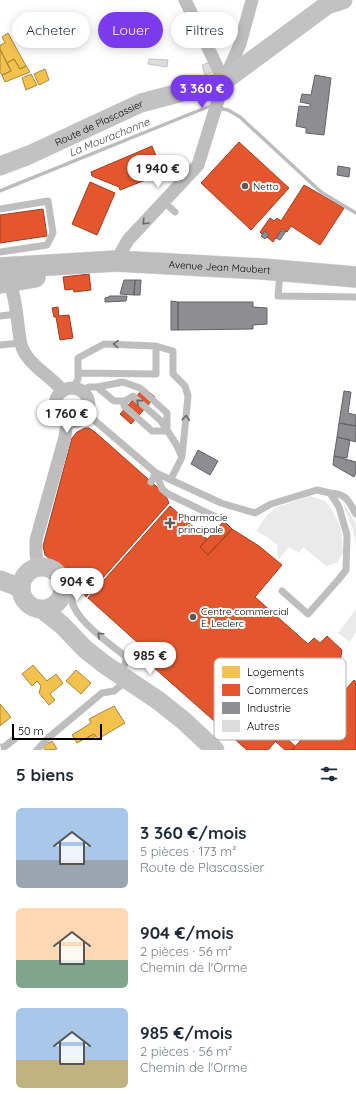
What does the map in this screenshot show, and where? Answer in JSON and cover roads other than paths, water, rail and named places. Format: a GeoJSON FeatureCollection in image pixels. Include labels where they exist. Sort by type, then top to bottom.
{"type":"FeatureCollection","features":[{"type":"Feature","properties":{"kind":"main road","name":"Avenue Jean Maubert"},"geometry":{"type":"LineString","coordinates":[[2,277],[44,275],[83,263],[116,261],[356,277]]}},
{"type":"Feature","properties":{"kind":"street"},"geometry":{"type":"LineString","coordinates":[[185,0],[224,80]]}},
{"type":"Feature","properties":{"kind":"street"},"geometry":{"type":"LineString","coordinates":[[116,261],[128,240],[198,165],[224,80],[240,44],[252,0]]}},
{"type":"Feature","properties":{"kind":"street","name":"Route de Plascassier"},"geometry":{"type":"LineString","coordinates":[[0,166],[29,155],[141,103],[224,80],[327,5],[343,0]]}},
{"type":"Feature","properties":{"kind":"street"},"geometry":{"type":"LineString","coordinates":[[2,277],[17,314],[20,343],[25,354],[72,389],[88,398],[89,403],[87,414],[78,421],[67,422],[57,415],[54,409],[55,398],[72,389]]}},
{"type":"Feature","properties":{"kind":"street"},"geometry":{"type":"LineString","coordinates":[[38,567],[36,540],[65,437],[67,422]]}},
{"type":"Feature","properties":{"kind":"street"},"geometry":{"type":"LineString","coordinates":[[38,567],[52,569],[62,578],[64,592],[62,598],[50,607],[31,607],[25,602],[22,595],[22,581],[31,570],[38,567]]}},
{"type":"Feature","properties":{"kind":"street"},"geometry":{"type":"LineString","coordinates":[[0,580],[21,588]]}},
{"type":"Feature","properties":{"kind":"street"},"geometry":{"type":"LineString","coordinates":[[50,607],[62,625],[85,649],[172,711],[215,750]]}},
{"type":"Feature","properties":{"kind":"lane"},"geometry":{"type":"LineString","coordinates":[[0,209],[48,201],[53,233],[47,245],[0,252]]}},
{"type":"Feature","properties":{"kind":"lane"},"geometry":{"type":"LineString","coordinates":[[164,202],[175,212]]}},
{"type":"Feature","properties":{"kind":"lane"},"geometry":{"type":"LineString","coordinates":[[280,271],[278,296],[356,297]]}},
{"type":"Feature","properties":{"kind":"lane"},"geometry":{"type":"LineString","coordinates":[[0,316],[17,314]]}},
{"type":"Feature","properties":{"kind":"lane"},"geometry":{"type":"LineString","coordinates":[[0,346],[20,343]]}},
{"type":"Feature","properties":{"kind":"lane"},"geometry":{"type":"LineString","coordinates":[[72,389],[78,380],[78,358],[104,344],[156,346],[173,351],[173,374],[185,386],[188,396],[182,457],[171,479]]}},
{"type":"Feature","properties":{"kind":"lane"},"geometry":{"type":"LineString","coordinates":[[78,373],[156,374],[156,346]]}},
{"type":"Feature","properties":{"kind":"lane"},"geometry":{"type":"LineString","coordinates":[[72,389],[97,387],[123,382],[140,388],[167,414],[167,431]]}},
{"type":"Feature","properties":{"kind":"lane"},"geometry":{"type":"LineString","coordinates":[[97,387],[114,401],[125,401],[133,396],[161,421],[176,444],[182,457]]}},
{"type":"Feature","properties":{"kind":"lane"},"geometry":{"type":"LineString","coordinates":[[125,401],[124,406],[152,431],[167,431]]}},
{"type":"Feature","properties":{"kind":"lane"},"geometry":{"type":"LineString","coordinates":[[87,414],[156,473],[221,503],[255,513],[271,504],[317,490],[340,494],[347,499],[356,514]]}},
{"type":"Feature","properties":{"kind":"lane"},"geometry":{"type":"LineString","coordinates":[[151,482],[156,473]]}},
{"type":"Feature","properties":{"kind":"lane"},"geometry":{"type":"LineString","coordinates":[[156,473],[162,489],[168,494],[220,519]]}},
{"type":"Feature","properties":{"kind":"lane"},"geometry":{"type":"LineString","coordinates":[[282,591],[308,614],[346,570],[347,535],[339,507],[330,493]]}},
{"type":"Feature","properties":{"kind":"lane"},"geometry":{"type":"LineString","coordinates":[[37,750],[48,738],[102,693],[114,691],[123,676],[127,662],[125,656],[99,636],[73,608],[70,592],[75,582]]}},
{"type":"Feature","properties":{"kind":"waterway","name":"La Mourachonne"},"geometry":{"type":"LineString","coordinates":[[0,191],[210,106],[212,107]]}},
{"type":"Feature","properties":{"kind":"waterway","name":"La Mourachonne"},"geometry":{"type":"LineString","coordinates":[[218,108],[228,110],[240,117],[321,192],[356,213]]}},
{"type":"Feature","properties":{"kind":"place","name":"Netto"},"geometry":{"type":"Point","coordinates":[245,186]}},
{"type":"Feature","properties":{"kind":"place","name":"Pharmacie principale"},"geometry":{"type":"Point","coordinates":[170,523]}},
{"type":"Feature","properties":{"kind":"place","name":"Centre commercial E. Leclerc"},"geometry":{"type":"Point","coordinates":[193,617]}}]}
